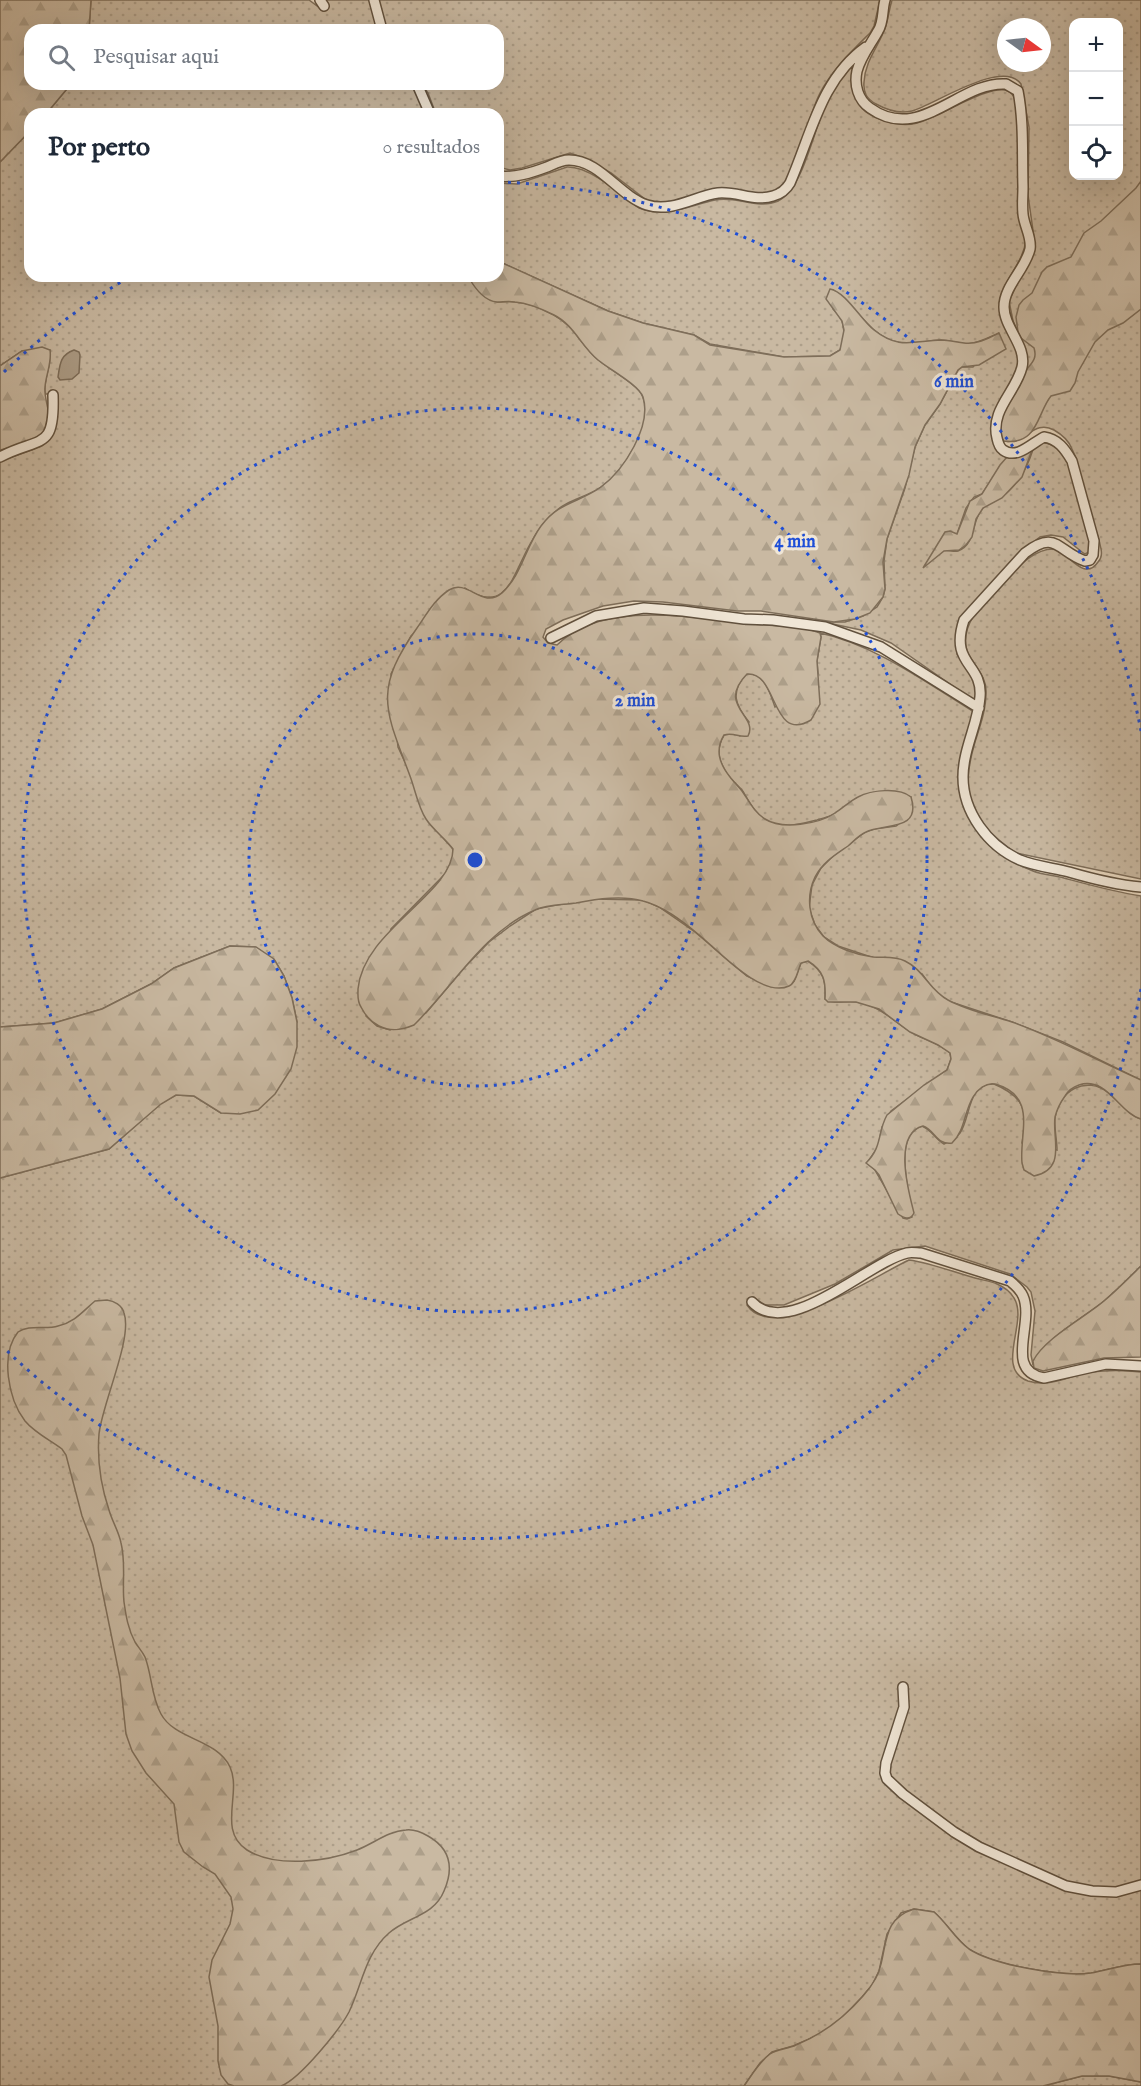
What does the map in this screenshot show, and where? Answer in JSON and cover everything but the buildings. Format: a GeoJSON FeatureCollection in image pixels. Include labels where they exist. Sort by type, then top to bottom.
{"type":"FeatureCollection","features":[{"type":"Feature","properties":{"kind":"street"},"geometry":{"type":"LineString","coordinates":[[374,0],[380,24]]}},
{"type":"Feature","properties":{"kind":"street"},"geometry":{"type":"LineString","coordinates":[[885,0],[881,25],[857,72],[858,93],[866,105],[893,118],[913,118],[999,83],[1013,86],[1018,91],[1022,136],[1023,215],[1030,249],[1009,289],[1004,301],[1004,310],[1023,360],[1019,375],[996,419],[996,433],[1000,447],[1005,452],[1020,451],[1044,437],[1057,441],[1066,450],[1072,461],[1094,541],[1093,555],[1090,560],[1085,561],[1052,542],[1042,542],[1036,545],[1025,553],[964,620],[960,631],[961,653],[980,683],[979,708],[970,735],[963,775],[964,793],[969,809],[990,839],[1020,860],[1099,880],[1141,887]]}},
{"type":"Feature","properties":{"kind":"street"},"geometry":{"type":"LineString","coordinates":[[504,176],[518,176],[570,160],[589,166],[639,202],[649,206],[674,206],[716,193],[730,192],[753,197],[772,197],[786,189],[790,183],[833,81],[852,57],[869,45]]}},
{"type":"Feature","properties":{"kind":"street"},"geometry":{"type":"LineString","coordinates":[[420,90],[427,108]]}},
{"type":"Feature","properties":{"kind":"street"},"geometry":{"type":"LineString","coordinates":[[0,457],[36,444],[44,438],[54,420],[53,395]]}},
{"type":"Feature","properties":{"kind":"street"},"geometry":{"type":"LineString","coordinates":[[551,638],[596,615],[644,608],[825,627],[881,647],[979,708]]}},
{"type":"Feature","properties":{"kind":"street"},"geometry":{"type":"LineString","coordinates":[[752,1302],[758,1309],[768,1312],[801,1308],[845,1287],[889,1261],[908,1253],[921,1253],[1010,1281],[1019,1289],[1026,1310],[1023,1363],[1035,1376],[1044,1378],[1106,1364],[1141,1366]]}},
{"type":"Feature","properties":{"kind":"street"},"geometry":{"type":"LineString","coordinates":[[903,1688],[904,1707],[886,1763],[885,1773],[887,1779],[903,1794],[954,1833],[1031,1872],[1066,1886],[1092,1892],[1116,1892],[1141,1885]]}},
{"type":"Feature","properties":{"kind":"green space"},"geometry":{"type":"Polygon","coordinates":[[[0,0],[91,0],[89,24],[24,24],[24,90],[66,90],[51,108],[24,108],[24,137],[0,162],[0,0]]]}},
{"type":"Feature","properties":{"kind":"green space"},"geometry":{"type":"Polygon","coordinates":[[[91,0],[309,0],[324,11],[326,10],[325,0],[371,0],[377,24],[89,24],[91,0]]]}},
{"type":"Feature","properties":{"kind":"green space"},"geometry":{"type":"Polygon","coordinates":[[[377,0],[880,0],[870,33],[836,69],[820,93],[792,169],[779,191],[764,196],[721,188],[672,203],[653,203],[611,173],[570,153],[522,168],[504,168],[504,108],[434,108],[426,90],[504,90],[504,24],[383,24],[377,0]]]}},
{"type":"Feature","properties":{"kind":"green space"},"geometry":{"type":"Polygon","coordinates":[[[892,0],[1141,0],[1141,879],[1016,853],[988,829],[978,818],[972,806],[968,778],[970,761],[984,712],[986,688],[966,647],[968,628],[972,619],[991,594],[1023,563],[1037,553],[1045,550],[1058,550],[1086,569],[1092,568],[1099,561],[1101,551],[1088,511],[1078,464],[1067,441],[1047,427],[1012,441],[1004,441],[1000,434],[1001,418],[1011,393],[1023,345],[1013,321],[1009,301],[1035,245],[1028,195],[1029,127],[1021,84],[1012,77],[999,76],[968,86],[912,111],[898,112],[880,106],[868,98],[864,86],[869,62],[887,23],[892,0]]]}},
{"type":"Feature","properties":{"kind":"green space"},"geometry":{"type":"Polygon","coordinates":[[[860,55],[855,83],[857,99],[867,113],[887,121],[902,124],[917,123],[977,96],[1000,90],[1010,92],[1016,101],[1026,240],[1021,256],[1002,291],[999,308],[1004,325],[1016,348],[1019,365],[1012,385],[994,419],[1007,457],[982,494],[974,497],[966,508],[957,534],[953,534],[944,550],[958,551],[964,548],[971,537],[979,513],[985,506],[1001,498],[1014,486],[1030,459],[1034,445],[1043,442],[1055,446],[1069,463],[1090,535],[1089,552],[1085,554],[1063,537],[1051,535],[1040,537],[1017,555],[963,615],[956,638],[957,654],[974,679],[977,703],[891,643],[861,630],[823,622],[845,622],[863,616],[877,607],[885,589],[884,561],[887,539],[905,488],[915,447],[925,425],[940,404],[958,370],[962,367],[973,367],[999,333],[968,344],[940,340],[906,343],[890,340],[873,329],[833,290],[833,309],[844,328],[840,350],[830,356],[784,357],[710,344],[694,335],[643,323],[608,311],[504,264],[504,183],[517,184],[567,167],[576,168],[595,176],[639,208],[649,211],[677,210],[723,199],[762,204],[778,201],[787,195],[801,172],[829,97],[860,55]]]}},
{"type":"Feature","properties":{"kind":"green space"},"geometry":{"type":"Polygon","coordinates":[[[66,90],[417,90],[424,108],[51,108],[66,90]]]}},
{"type":"Feature","properties":{"kind":"green space"},"geometry":{"type":"Polygon","coordinates":[[[24,137],[24,282],[472,282],[480,292],[493,301],[526,304],[561,319],[595,357],[632,384],[643,396],[645,416],[641,433],[632,451],[615,475],[597,489],[568,503],[550,516],[533,540],[513,579],[499,595],[490,597],[479,595],[465,588],[411,636],[391,674],[398,747],[437,831],[453,849],[453,859],[445,874],[391,929],[366,1016],[377,1026],[390,1030],[426,1013],[489,942],[536,909],[593,899],[643,900],[659,907],[695,932],[747,976],[773,987],[788,986],[794,981],[801,963],[808,961],[818,969],[823,977],[825,999],[833,1002],[857,1002],[874,1007],[913,1033],[950,1053],[951,1059],[947,1070],[891,1111],[882,1127],[878,1147],[867,1163],[875,1170],[903,1218],[912,1217],[906,1181],[905,1153],[913,1131],[922,1126],[944,1144],[953,1139],[964,1126],[974,1095],[985,1085],[994,1084],[1004,1089],[1012,1094],[1022,1106],[1025,1122],[1022,1143],[1057,1150],[1055,1118],[1058,1108],[1068,1093],[1083,1086],[1091,1085],[1109,1093],[1141,1119],[1141,1266],[1104,1301],[1043,1348],[1033,1365],[1031,1355],[1035,1311],[1031,1292],[1027,1287],[1010,1274],[925,1246],[893,1250],[835,1284],[784,1305],[765,1305],[753,1297],[747,1305],[760,1315],[779,1317],[801,1312],[850,1291],[909,1260],[917,1261],[994,1283],[1011,1293],[1018,1308],[1014,1366],[1018,1375],[1028,1381],[1052,1382],[1097,1371],[1141,1372],[1141,1964],[1078,1974],[1011,1965],[969,1949],[934,1912],[914,1909],[901,1913],[887,1934],[879,1971],[872,1985],[862,1997],[836,2024],[823,2033],[772,2052],[760,2063],[744,2086],[0,2086],[0,1178],[109,1149],[161,1103],[176,1095],[194,1096],[221,1113],[297,1022],[292,998],[284,976],[275,961],[255,947],[230,946],[174,968],[151,984],[102,1009],[54,1023],[0,1027],[0,461],[46,442],[54,425],[56,394],[45,394],[50,350],[22,351],[0,366],[0,162],[24,137]]]}},
{"type":"Feature","properties":{"kind":"green space"},"geometry":{"type":"Polygon","coordinates":[[[1141,181],[1141,309],[1123,323],[1108,330],[1095,342],[1070,391],[1051,396],[1030,433],[1015,441],[1004,441],[1000,427],[1005,407],[1035,356],[1034,348],[1021,338],[1018,332],[1016,317],[1019,305],[1032,293],[1042,272],[1047,267],[1071,257],[1084,233],[1101,221],[1141,181]]]}},
{"type":"Feature","properties":{"kind":"green space"},"geometry":{"type":"Polygon","coordinates":[[[504,264],[608,311],[643,323],[694,335],[710,345],[784,357],[830,356],[840,350],[844,330],[842,321],[826,299],[830,289],[842,295],[874,330],[891,340],[906,343],[941,340],[973,343],[999,333],[1006,349],[979,365],[962,367],[958,370],[940,404],[925,425],[915,447],[909,475],[887,539],[883,562],[885,589],[883,597],[870,613],[855,619],[834,622],[761,611],[737,611],[663,602],[634,601],[603,606],[563,620],[546,629],[543,637],[548,643],[557,645],[576,631],[599,621],[650,615],[795,627],[820,633],[817,661],[820,704],[811,720],[798,725],[788,723],[781,715],[764,683],[757,676],[747,674],[736,694],[737,702],[750,729],[748,736],[724,735],[719,751],[723,767],[730,777],[758,813],[772,822],[790,825],[810,823],[828,817],[858,797],[877,791],[899,792],[911,797],[913,808],[911,816],[906,821],[863,833],[830,859],[818,872],[810,892],[810,908],[818,930],[828,940],[846,950],[867,956],[905,961],[917,969],[941,996],[956,1004],[1029,1028],[1141,1080],[1141,1119],[1126,1110],[1105,1090],[1097,1086],[1079,1085],[1071,1089],[1060,1104],[1055,1117],[1056,1152],[1054,1160],[1051,1167],[1034,1176],[1024,1170],[1022,1163],[1024,1117],[1022,1106],[1017,1097],[1008,1090],[995,1084],[985,1085],[973,1097],[960,1133],[952,1143],[939,1140],[923,1126],[914,1131],[908,1140],[905,1152],[906,1179],[914,1213],[909,1218],[902,1217],[898,1214],[879,1175],[866,1163],[875,1151],[887,1115],[924,1085],[947,1070],[951,1059],[950,1053],[910,1032],[879,1009],[856,1002],[828,1002],[825,999],[823,977],[818,969],[808,961],[801,963],[795,979],[789,986],[778,988],[766,985],[740,971],[672,914],[658,906],[635,899],[601,899],[535,910],[516,920],[484,946],[414,1025],[392,1030],[376,1024],[366,1015],[358,998],[364,968],[375,949],[390,931],[439,882],[449,866],[453,849],[423,814],[395,734],[388,701],[389,685],[394,669],[403,650],[427,613],[449,590],[456,587],[462,588],[488,598],[502,593],[509,586],[536,534],[548,518],[563,507],[601,487],[619,470],[640,434],[645,408],[640,392],[630,382],[598,360],[561,319],[525,304],[492,301],[479,293],[471,282],[504,282],[504,264]]]}},
{"type":"Feature","properties":{"kind":"green space"},"geometry":{"type":"Polygon","coordinates":[[[42,347],[50,350],[45,390],[48,424],[40,436],[24,444],[0,450],[0,366],[22,351],[42,347]]]}},
{"type":"Feature","properties":{"kind":"green space"},"geometry":{"type":"Polygon","coordinates":[[[1034,445],[1022,477],[1002,498],[983,508],[976,519],[972,537],[966,545],[959,550],[944,551],[923,568],[945,532],[950,531],[957,534],[970,501],[982,494],[1007,457],[1034,445]]]}},
{"type":"Feature","properties":{"kind":"green space"},"geometry":{"type":"Polygon","coordinates":[[[820,633],[878,654],[974,712],[966,738],[961,785],[965,807],[974,826],[988,844],[1007,859],[1037,872],[1141,896],[1141,1080],[1063,1042],[948,1001],[935,992],[922,974],[838,946],[824,937],[815,925],[809,908],[812,885],[821,868],[865,832],[896,826],[911,813],[911,797],[881,791],[861,797],[829,817],[795,825],[773,824],[757,813],[742,790],[729,777],[721,762],[719,751],[724,735],[735,733],[740,736],[749,722],[740,710],[736,698],[738,687],[746,674],[758,676],[766,684],[775,707],[818,674],[820,633]]]}},
{"type":"Feature","properties":{"kind":"green space"},"geometry":{"type":"Polygon","coordinates":[[[230,946],[256,947],[274,959],[284,976],[292,998],[297,1022],[297,1047],[291,1069],[275,1094],[258,1110],[240,1114],[221,1113],[194,1096],[176,1095],[161,1104],[109,1149],[0,1178],[0,1027],[54,1023],[102,1009],[151,984],[174,968],[230,946]]]}},
{"type":"Feature","properties":{"kind":"green space"},"geometry":{"type":"Polygon","coordinates":[[[1141,1266],[1141,1357],[1104,1358],[1043,1371],[1034,1368],[1033,1361],[1046,1344],[1104,1301],[1141,1266]]]}},
{"type":"Feature","properties":{"kind":"green space"},"geometry":{"type":"Polygon","coordinates":[[[95,1301],[115,1302],[121,1308],[126,1324],[121,1354],[101,1421],[99,1463],[106,1501],[119,1535],[122,1550],[124,1602],[128,1622],[135,1642],[145,1657],[155,1700],[167,1723],[216,1751],[230,1767],[234,1788],[233,1833],[238,1842],[259,1856],[272,1859],[316,1860],[345,1854],[399,1831],[412,1830],[423,1833],[436,1841],[446,1853],[448,1860],[449,1875],[440,1899],[427,1911],[396,1928],[381,1941],[369,1960],[344,2020],[308,2064],[289,2082],[281,2086],[234,2086],[228,2084],[221,2075],[218,2061],[218,2026],[209,1977],[212,1960],[230,1924],[233,1909],[231,1897],[215,1874],[184,1852],[179,1842],[174,1804],[146,1773],[132,1751],[126,1734],[120,1678],[93,1545],[82,1516],[66,1455],[62,1449],[25,1421],[14,1401],[8,1376],[9,1352],[18,1332],[27,1328],[53,1327],[64,1324],[78,1316],[95,1301]]]}},
{"type":"Feature","properties":{"kind":"green space"},"geometry":{"type":"Polygon","coordinates":[[[914,1909],[934,1912],[969,1949],[1011,1965],[1078,1974],[1141,1964],[1141,2082],[1109,2076],[1082,2076],[1043,2086],[744,2086],[770,2054],[815,2036],[841,2018],[856,2004],[877,1977],[886,1938],[892,1924],[897,1918],[914,1909]]]}},
{"type":"Feature","properties":{"kind":"green space"},"geometry":{"type":"Polygon","coordinates":[[[1082,2076],[1109,2076],[1141,2082],[1141,2086],[1043,2086],[1082,2076]]]}},
{"type":"Feature","properties":{"kind":"shaded area"},"geometry":{"type":"Polygon","coordinates":[[[74,350],[80,355],[79,373],[72,379],[60,380],[58,377],[61,360],[74,350]]]}}]}
